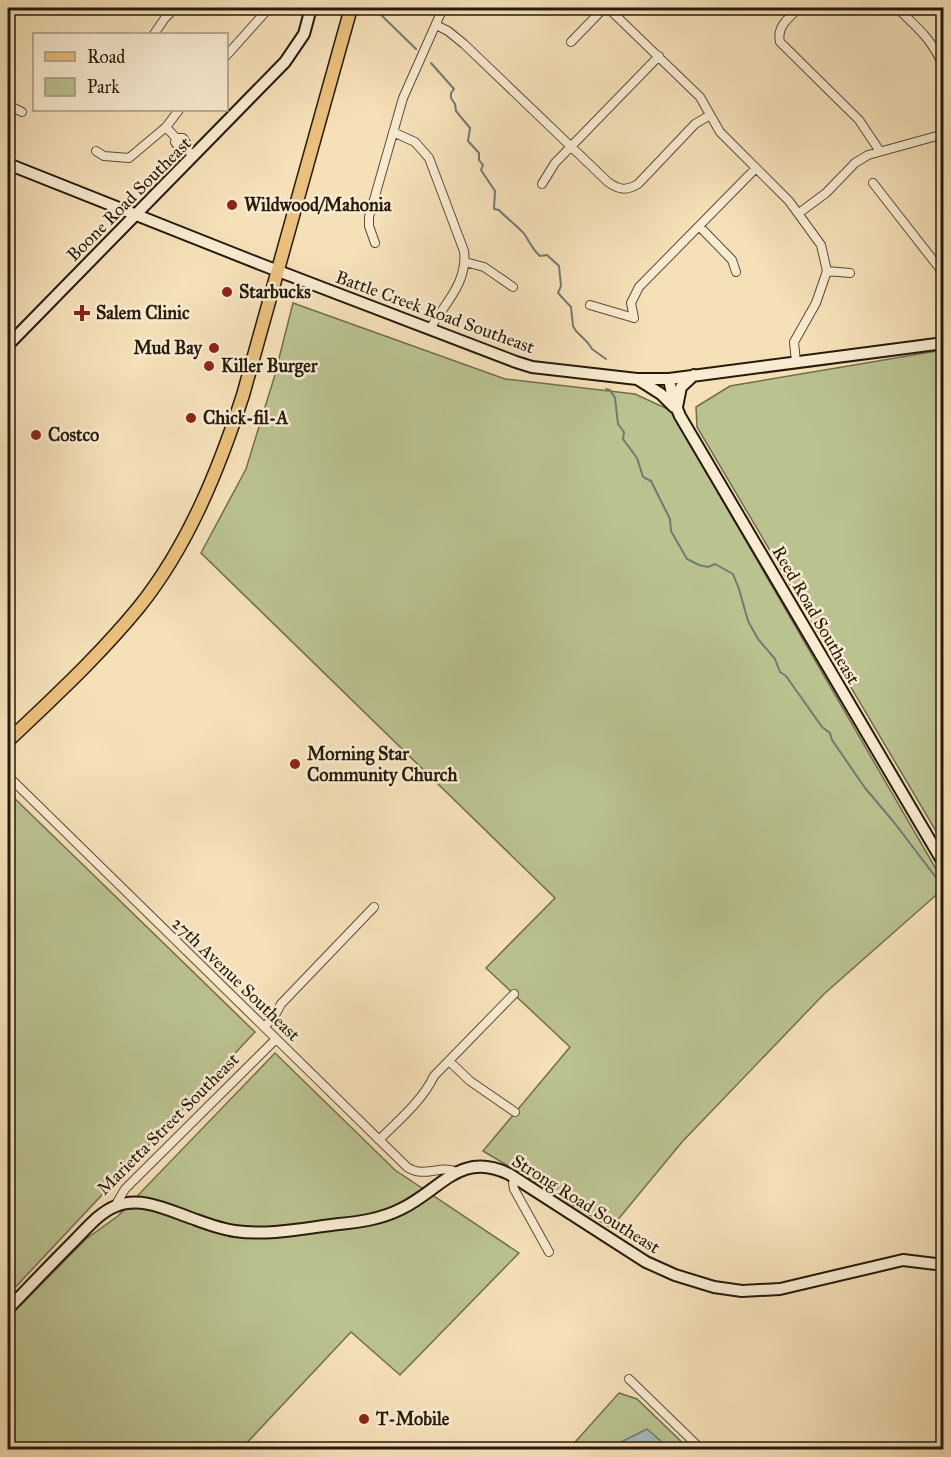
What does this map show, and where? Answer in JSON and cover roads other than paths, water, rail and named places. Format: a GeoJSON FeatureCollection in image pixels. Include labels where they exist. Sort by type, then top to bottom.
{"type":"FeatureCollection","features":[{"type":"Feature","properties":{"kind":"main road"},"geometry":{"type":"LineString","coordinates":[[8,741],[75,678],[114,636],[156,584],[199,510],[231,430],[351,8]]}},
{"type":"Feature","properties":{"kind":"street"},"geometry":{"type":"LineString","coordinates":[[155,33],[175,8]]}},
{"type":"Feature","properties":{"kind":"street"},"geometry":{"type":"LineString","coordinates":[[228,54],[269,8]]}},
{"type":"Feature","properties":{"kind":"street","name":"Boone Road Southeast"},"geometry":{"type":"LineString","coordinates":[[8,345],[135,215],[191,153],[285,62],[297,48],[306,29],[311,8]]}},
{"type":"Feature","properties":{"kind":"street"},"geometry":{"type":"LineString","coordinates":[[375,243],[369,226],[369,217],[393,132],[403,98],[443,8]]}},
{"type":"Feature","properties":{"kind":"street"},"geometry":{"type":"LineString","coordinates":[[571,42],[606,8],[700,97],[720,132],[784,194],[799,213],[821,245],[826,271],[816,303],[794,342],[796,362]]}},
{"type":"Feature","properties":{"kind":"street"},"geometry":{"type":"LineString","coordinates":[[800,8],[782,25],[779,31],[780,42],[859,120],[879,150]]}},
{"type":"Feature","properties":{"kind":"street"},"geometry":{"type":"LineString","coordinates":[[897,8],[930,41],[944,69]]}},
{"type":"Feature","properties":{"kind":"street"},"geometry":{"type":"LineString","coordinates":[[436,25],[464,44],[608,182],[622,189],[638,184],[695,124],[710,115]]}},
{"type":"Feature","properties":{"kind":"street"},"geometry":{"type":"LineString","coordinates":[[542,184],[555,163],[659,56]]}},
{"type":"Feature","properties":{"kind":"street"},"geometry":{"type":"LineString","coordinates":[[8,105],[22,112]]}},
{"type":"Feature","properties":{"kind":"street"},"geometry":{"type":"LineString","coordinates":[[96,151],[104,156],[129,158],[166,127],[178,111]]}},
{"type":"Feature","properties":{"kind":"street"},"geometry":{"type":"LineString","coordinates":[[166,127],[176,138],[183,138],[191,153]]}},
{"type":"Feature","properties":{"kind":"street"},"geometry":{"type":"LineString","coordinates":[[393,132],[415,142],[429,158],[462,244],[465,262],[462,277],[430,329]]}},
{"type":"Feature","properties":{"kind":"street"},"geometry":{"type":"LineString","coordinates":[[799,213],[826,193],[861,159],[879,150],[944,134]]}},
{"type":"Feature","properties":{"kind":"street","name":"Battle Creek Road Southeast"},"geometry":{"type":"LineString","coordinates":[[8,164],[278,271],[532,367],[637,380],[669,379],[944,344]]}},
{"type":"Feature","properties":{"kind":"street"},"geometry":{"type":"LineString","coordinates":[[590,305],[634,318],[631,303],[639,287],[756,168]]}},
{"type":"Feature","properties":{"kind":"street"},"geometry":{"type":"LineString","coordinates":[[873,183],[944,274]]}},
{"type":"Feature","properties":{"kind":"street"},"geometry":{"type":"LineString","coordinates":[[699,226],[732,260],[736,272]]}},
{"type":"Feature","properties":{"kind":"street"},"geometry":{"type":"LineString","coordinates":[[465,262],[484,267],[513,287]]}},
{"type":"Feature","properties":{"kind":"street"},"geometry":{"type":"LineString","coordinates":[[826,271],[849,273]]}},
{"type":"Feature","properties":{"kind":"street"},"geometry":{"type":"LineString","coordinates":[[676,409],[681,387],[694,375]]}},
{"type":"Feature","properties":{"kind":"street","name":"Reed Road Southeast"},"geometry":{"type":"LineString","coordinates":[[669,379],[676,409],[944,864]]}},
{"type":"Feature","properties":{"kind":"street"},"geometry":{"type":"LineString","coordinates":[[637,380],[660,394],[676,409]]}},
{"type":"Feature","properties":{"kind":"street","name":"27th Avenue Southeast"},"geometry":{"type":"LineString","coordinates":[[8,776],[413,1171],[457,1172]]}},
{"type":"Feature","properties":{"kind":"street"},"geometry":{"type":"LineString","coordinates":[[264,1027],[281,1004],[374,907]]}},
{"type":"Feature","properties":{"kind":"street"},"geometry":{"type":"LineString","coordinates":[[379,1140],[416,1103],[429,1087],[434,1076],[514,994]]}},
{"type":"Feature","properties":{"kind":"street","name":"Marietta Street Southeast"},"geometry":{"type":"LineString","coordinates":[[8,1309],[93,1222],[115,1206],[125,1189],[276,1039]]}},
{"type":"Feature","properties":{"kind":"street"},"geometry":{"type":"LineString","coordinates":[[449,1061],[470,1081],[515,1112]]}},
{"type":"Feature","properties":{"kind":"street","name":"Strong Road Southeast"},"geometry":{"type":"LineString","coordinates":[[115,1206],[130,1202],[144,1203],[224,1228],[261,1233],[382,1217],[409,1205],[457,1172],[480,1165],[493,1167],[515,1177],[646,1262],[675,1275],[714,1287],[742,1291],[780,1289],[903,1260],[918,1260],[944,1265]]}},
{"type":"Feature","properties":{"kind":"street"},"geometry":{"type":"LineString","coordinates":[[515,1177],[514,1189],[549,1252]]}},
{"type":"Feature","properties":{"kind":"street"},"geometry":{"type":"LineString","coordinates":[[629,1379],[702,1449]]}},
{"type":"Feature","properties":{"kind":"water"},"geometry":{"type":"Polygon","coordinates":[[[647,1429],[670,1449],[617,1449],[621,1442],[647,1429]]]}},
{"type":"Feature","properties":{"kind":"waterway"},"geometry":{"type":"LineString","coordinates":[[376,10],[416,49]]}},
{"type":"Feature","properties":{"kind":"waterway"},"geometry":{"type":"LineString","coordinates":[[431,63],[454,89],[451,98],[456,111],[470,128],[468,141],[479,153],[479,160],[483,165],[481,170],[495,191],[494,209],[499,210],[523,232],[540,256],[547,255],[559,266],[561,286],[558,293],[571,307],[573,326],[592,349],[606,359]]}},
{"type":"Feature","properties":{"kind":"waterway"},"geometry":{"type":"LineString","coordinates":[[606,389],[610,390],[615,398],[618,424],[624,432],[623,439],[637,458],[643,477],[651,481],[670,519],[671,531],[687,559],[708,567],[715,564],[733,574],[748,621],[758,639],[775,659],[780,672],[786,676],[822,727],[830,733],[832,740],[865,788],[944,888]]}},
{"type":"Feature","properties":{"kind":"place","name":"Wildwood/Mahonia"},"geometry":{"type":"Point","coordinates":[232,205]}},
{"type":"Feature","properties":{"kind":"place","name":"Starbucks"},"geometry":{"type":"Point","coordinates":[227,292]}},
{"type":"Feature","properties":{"kind":"place","name":"Salem Clinic"},"geometry":{"type":"Point","coordinates":[82,313]}},
{"type":"Feature","properties":{"kind":"place","name":"Mud Bay"},"geometry":{"type":"Point","coordinates":[214,348]}},
{"type":"Feature","properties":{"kind":"place","name":"Killer Burger"},"geometry":{"type":"Point","coordinates":[209,366]}},
{"type":"Feature","properties":{"kind":"place","name":"Chick-fil-A"},"geometry":{"type":"Point","coordinates":[191,418]}},
{"type":"Feature","properties":{"kind":"place","name":"Costco"},"geometry":{"type":"Point","coordinates":[36,435]}},
{"type":"Feature","properties":{"kind":"place","name":"Morning Star Community Church"},"geometry":{"type":"Point","coordinates":[295,764]}},
{"type":"Feature","properties":{"kind":"place","name":"T-Mobile"},"geometry":{"type":"Point","coordinates":[364,1419]}}]}
